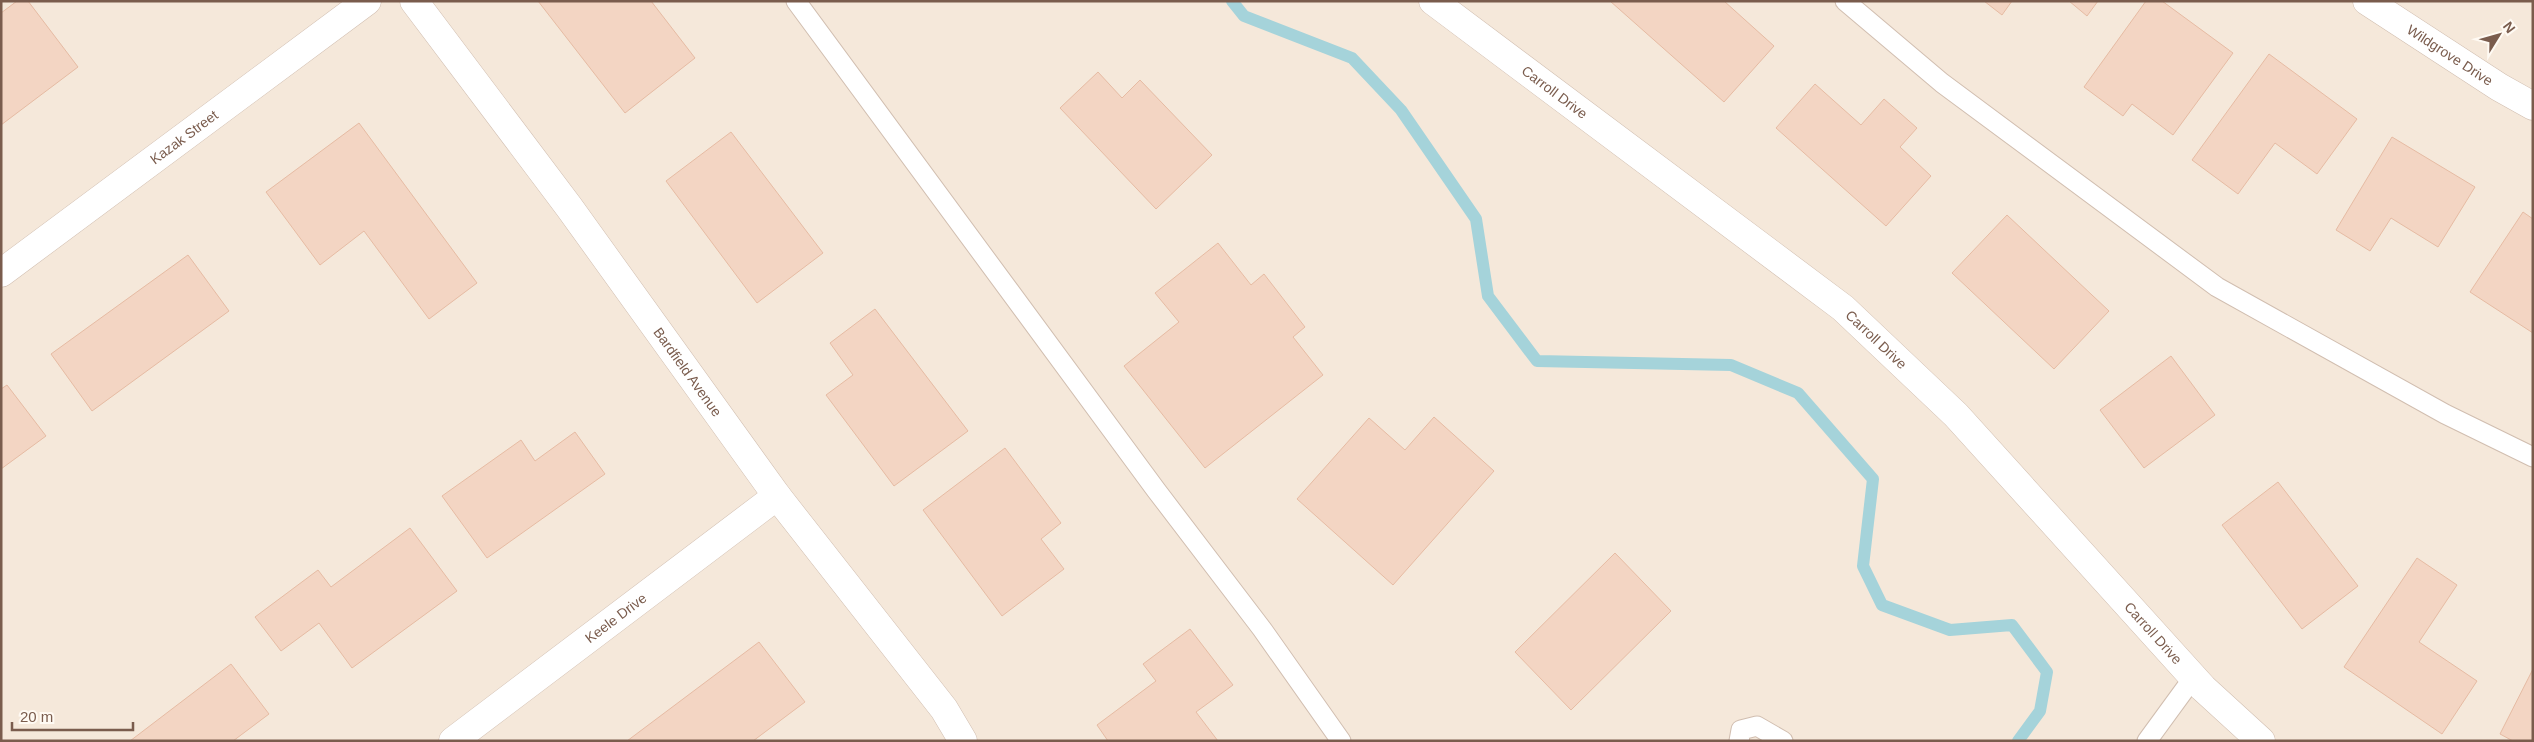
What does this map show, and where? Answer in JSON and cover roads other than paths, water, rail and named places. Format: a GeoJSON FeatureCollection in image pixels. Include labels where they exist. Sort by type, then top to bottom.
{"type":"FeatureCollection","features":[{"type":"Feature","properties":{"kind":"street","name":"Kazak Street"},"geometry":{"type":"LineString","coordinates":[[1,273],[367,1]]}},
{"type":"Feature","properties":{"kind":"street","name":"Bardfield Avenue"},"geometry":{"type":"LineString","coordinates":[[414,1],[569,207],[777,496],[944,709],[964,741]]}},
{"type":"Feature","properties":{"kind":"street","name":"Carroll Drive"},"geometry":{"type":"LineString","coordinates":[[1433,1],[1843,308],[1956,415],[2193,678],[2262,741]]}},
{"type":"Feature","properties":{"kind":"street","name":"Wildgrove Drive"},"geometry":{"type":"LineString","coordinates":[[2367,1],[2499,87],[2533,106]]}},
{"type":"Feature","properties":{"kind":"street","name":"Keele Drive"},"geometry":{"type":"LineString","coordinates":[[453,741],[777,496]]}},
{"type":"Feature","properties":{"kind":"lane"},"geometry":{"type":"LineString","coordinates":[[796,1],[1156,490],[1262,629],[1341,741]]}},
{"type":"Feature","properties":{"kind":"lane"},"geometry":{"type":"LineString","coordinates":[[1845,1],[1942,84],[2217,287],[2445,414],[2533,457]]}},
{"type":"Feature","properties":{"kind":"lane"},"geometry":{"type":"LineString","coordinates":[[2147,741],[2193,678]]}},
{"type":"Feature","properties":{"kind":"lane"},"geometry":{"type":"LineString","coordinates":[[1739,741],[1741,730],[1757,726],[1783,741]]}},
{"type":"Feature","properties":{"kind":"waterway"},"geometry":{"type":"LineString","coordinates":[[1232,1],[1244,16],[1352,58],[1401,110],[1476,219],[1488,296],[1537,361],[1731,365],[1798,393],[1873,479],[1863,566],[1882,605],[1950,630],[2012,625],[2047,672],[2040,711],[2018,741]]}}]}
